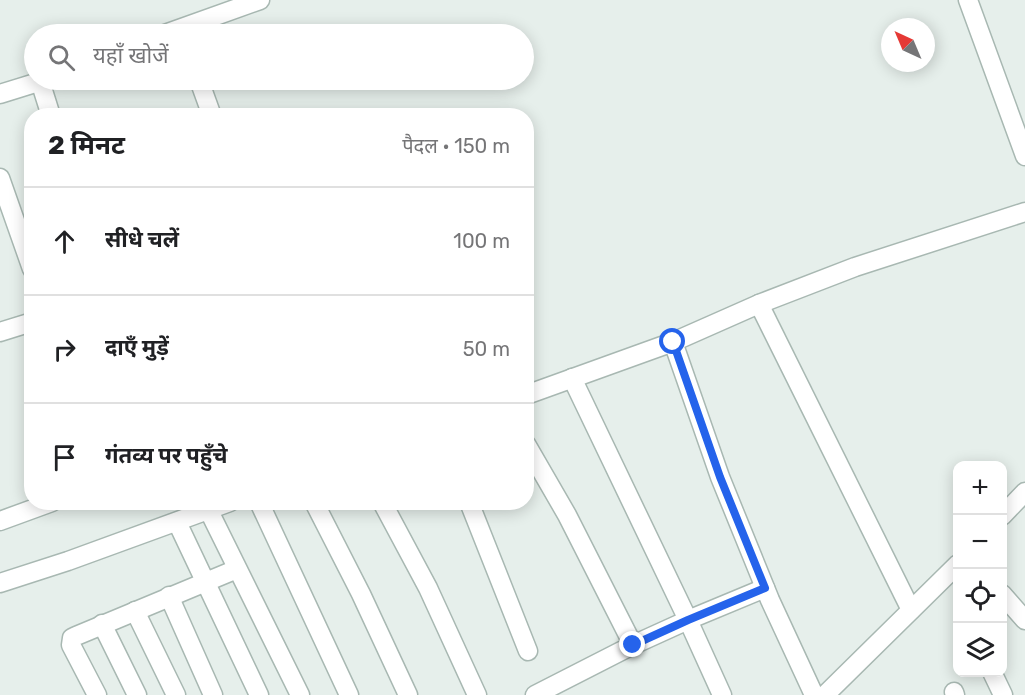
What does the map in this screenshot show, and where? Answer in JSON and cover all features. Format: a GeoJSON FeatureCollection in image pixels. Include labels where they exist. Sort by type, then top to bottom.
{"type":"FeatureCollection","features":[{"type":"Feature","properties":{"kind":"street"},"geometry":{"type":"LineString","coordinates":[[198,24],[260,0]]}},
{"type":"Feature","properties":{"kind":"street"},"geometry":{"type":"LineString","coordinates":[[968,0],[1025,156]]}},
{"type":"Feature","properties":{"kind":"street"},"geometry":{"type":"LineString","coordinates":[[0,94],[24,86]]}},
{"type":"Feature","properties":{"kind":"street"},"geometry":{"type":"LineString","coordinates":[[44,90],[49,108]]}},
{"type":"Feature","properties":{"kind":"street"},"geometry":{"type":"LineString","coordinates":[[203,90],[209,108]]}},
{"type":"Feature","properties":{"kind":"street"},"geometry":{"type":"LineString","coordinates":[[0,178],[24,246]]}},
{"type":"Feature","properties":{"kind":"street"},"geometry":{"type":"LineString","coordinates":[[534,388],[572,378],[673,342],[759,304],[855,267],[1025,212]]}},
{"type":"Feature","properties":{"kind":"street"},"geometry":{"type":"LineString","coordinates":[[759,304],[911,610]]}},
{"type":"Feature","properties":{"kind":"street"},"geometry":{"type":"LineString","coordinates":[[0,333],[24,325]]}},
{"type":"Feature","properties":{"kind":"street"},"geometry":{"type":"LineString","coordinates":[[673,342],[720,477],[765,588],[814,695]]}},
{"type":"Feature","properties":{"kind":"street"},"geometry":{"type":"LineString","coordinates":[[572,378],[722,695]]}},
{"type":"Feature","properties":{"kind":"street"},"geometry":{"type":"LineString","coordinates":[[534,458],[567,515],[633,645]]}},
{"type":"Feature","properties":{"kind":"street"},"geometry":{"type":"LineString","coordinates":[[1003,515],[1025,492]]}},
{"type":"Feature","properties":{"kind":"street"},"geometry":{"type":"LineString","coordinates":[[0,521],[30,510]]}},
{"type":"Feature","properties":{"kind":"street"},"geometry":{"type":"LineString","coordinates":[[263,510],[350,695]]}},
{"type":"Feature","properties":{"kind":"street"},"geometry":{"type":"LineString","coordinates":[[318,510],[361,594],[408,695]]}},
{"type":"Feature","properties":{"kind":"street"},"geometry":{"type":"LineString","coordinates":[[386,510],[428,588],[477,695]]}},
{"type":"Feature","properties":{"kind":"street"},"geometry":{"type":"LineString","coordinates":[[472,510],[528,651]]}},
{"type":"Feature","properties":{"kind":"street"},"geometry":{"type":"LineString","coordinates":[[0,583],[208,511],[300,695]]}},
{"type":"Feature","properties":{"kind":"street"},"geometry":{"type":"LineString","coordinates":[[177,522],[259,695]]}},
{"type":"Feature","properties":{"kind":"street"},"geometry":{"type":"LineString","coordinates":[[825,695],[953,568]]}},
{"type":"Feature","properties":{"kind":"street"},"geometry":{"type":"LineString","coordinates":[[97,695],[71,645],[71,641],[76,636],[237,569]]}},
{"type":"Feature","properties":{"kind":"street"},"geometry":{"type":"LineString","coordinates":[[542,693],[633,645],[765,588]]}},
{"type":"Feature","properties":{"kind":"street"},"geometry":{"type":"LineString","coordinates":[[169,596],[213,695]]}},
{"type":"Feature","properties":{"kind":"street"},"geometry":{"type":"LineString","coordinates":[[1007,599],[1025,620]]}},
{"type":"Feature","properties":{"kind":"street"},"geometry":{"type":"LineString","coordinates":[[135,610],[176,695]]}},
{"type":"Feature","properties":{"kind":"street"},"geometry":{"type":"LineString","coordinates":[[102,624],[137,695]]}},
{"type":"Feature","properties":{"kind":"street"},"geometry":{"type":"LineString","coordinates":[[994,677],[1003,695]]}},
{"type":"Feature","properties":{"kind":"route"},"geometry":{"type":"LineString","coordinates":[[633,645],[765,588],[720,477],[673,342]]}}]}
